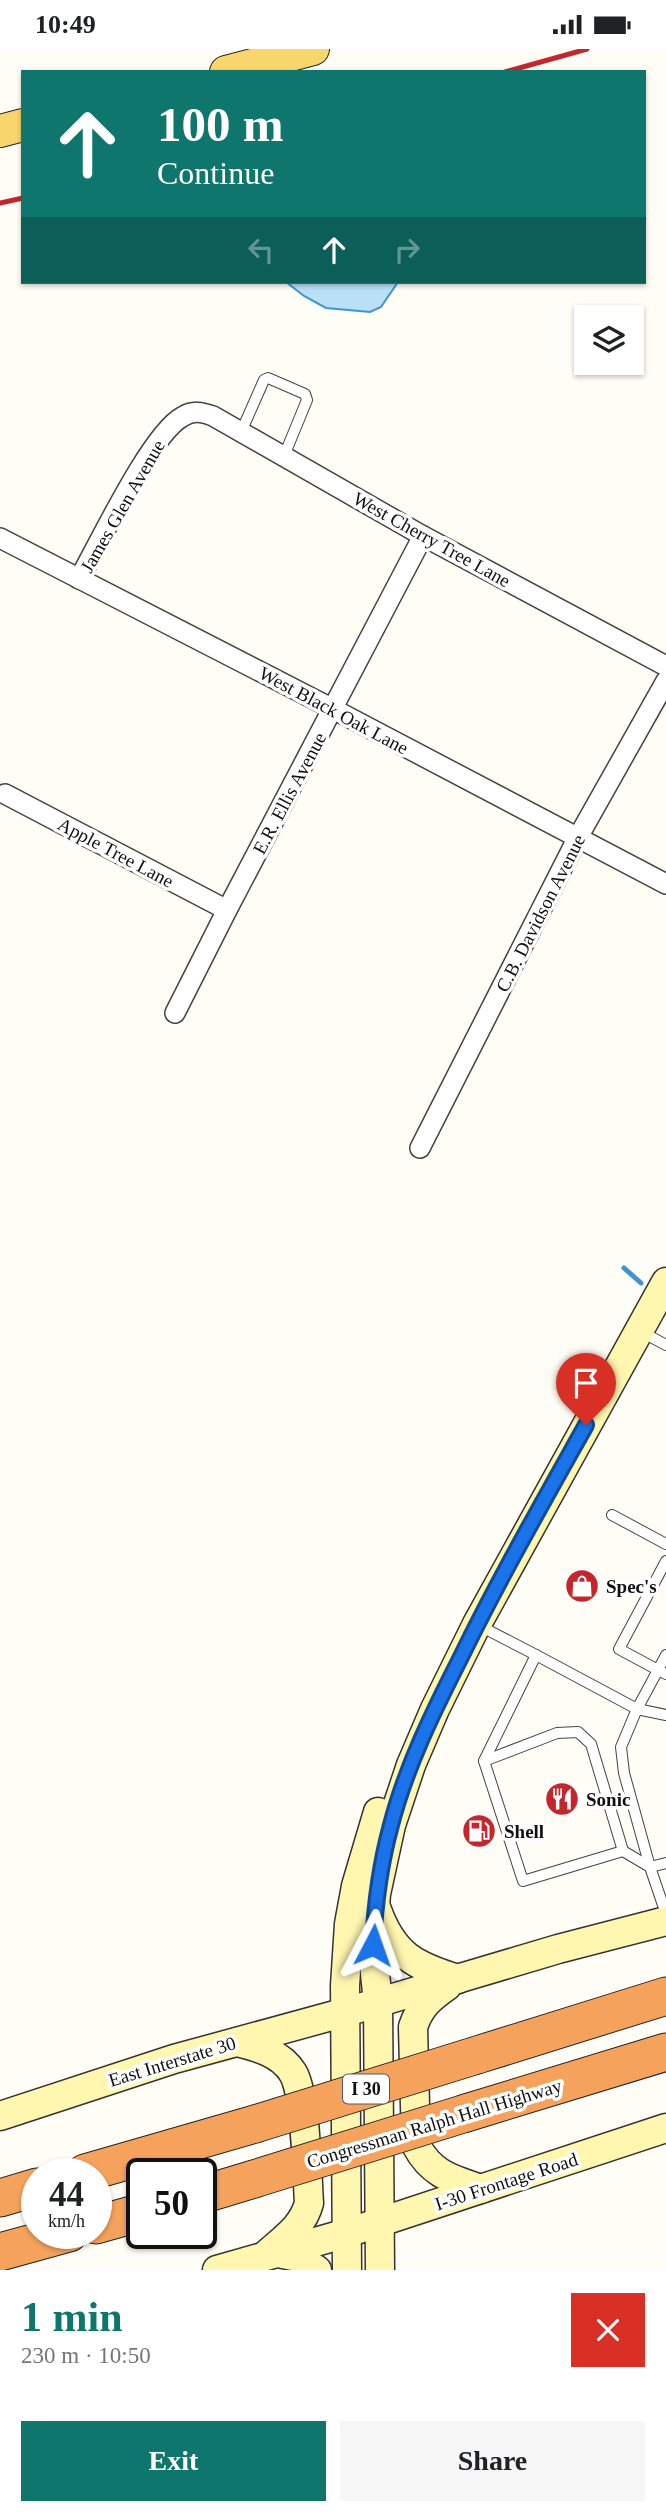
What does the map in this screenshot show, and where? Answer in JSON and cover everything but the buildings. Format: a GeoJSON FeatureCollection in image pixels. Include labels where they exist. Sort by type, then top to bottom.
{"type":"FeatureCollection","features":[{"type":"Feature","properties":{"kind":"highway","name":"I 30"},"geometry":{"type":"LineString","coordinates":[[112,2165],[255,2124],[666,1996]]}},
{"type":"Feature","properties":{"kind":"highway","name":"Congressman Ralph Hall Highway"},"geometry":{"type":"LineString","coordinates":[[217,2190],[666,2052]]}},
{"type":"Feature","properties":{"kind":"highway"},"geometry":{"type":"LineString","coordinates":[[0,2198],[21,2192]]}},
{"type":"Feature","properties":{"kind":"highway"},"geometry":{"type":"LineString","coordinates":[[0,2252],[21,2246]]}},
{"type":"Feature","properties":{"kind":"main road"},"geometry":{"type":"LineString","coordinates":[[234,70],[313,49]]}},
{"type":"Feature","properties":{"kind":"main road"},"geometry":{"type":"LineString","coordinates":[[0,131],[21,126]]}},
{"type":"Feature","properties":{"kind":"main road"},"geometry":{"type":"LineString","coordinates":[[380,2270],[379,2002],[373,1945],[375,1905],[391,1825],[411,1766],[435,1709],[477,1624],[666,1282]]}},
{"type":"Feature","properties":{"kind":"main road"},"geometry":{"type":"LineString","coordinates":[[347,2270],[346,2012],[349,1924],[366,1849],[380,1807],[402,1761],[435,1709]]}},
{"type":"Feature","properties":{"kind":"main road"},"geometry":{"type":"LineString","coordinates":[[375,1905],[384,1930],[401,1952],[422,1967],[458,1979]]}},
{"type":"Feature","properties":{"kind":"main road"},"geometry":{"type":"LineString","coordinates":[[346,2012],[558,1949],[666,1921]]}},
{"type":"Feature","properties":{"kind":"main road"},"geometry":{"type":"LineString","coordinates":[[458,1979],[427,2000],[418,2012],[413,2027],[416,2145],[434,2170],[481,2189]]}},
{"type":"Feature","properties":{"kind":"main road","name":"East Interstate 30"},"geometry":{"type":"LineString","coordinates":[[0,2116],[174,2059],[346,2012]]}},
{"type":"Feature","properties":{"kind":"main road"},"geometry":{"type":"LineString","coordinates":[[237,2042],[264,2049],[280,2059],[293,2072],[300,2091],[309,2203],[305,2216],[296,2229],[271,2255]]}},
{"type":"Feature","properties":{"kind":"main road","name":"I-30 Frontage Road"},"geometry":{"type":"LineString","coordinates":[[347,2233],[666,2129]]}},
{"type":"Feature","properties":{"kind":"main road"},"geometry":{"type":"LineString","coordinates":[[217,2270],[347,2233]]}},
{"type":"Feature","properties":{"kind":"main road"},"geometry":{"type":"LineString","coordinates":[[271,2255],[298,2257],[317,2270]]}},
{"type":"Feature","properties":{"kind":"street","name":"West Cherry Tree Lane"},"geometry":{"type":"LineString","coordinates":[[199,411],[213,416],[423,536],[666,666]]}},
{"type":"Feature","properties":{"kind":"street","name":"James Glen Avenue"},"geometry":{"type":"LineString","coordinates":[[79,579],[154,444],[181,417],[199,411]]}},
{"type":"Feature","properties":{"kind":"street","name":"E.R. Ellis Avenue"},"geometry":{"type":"LineString","coordinates":[[175,1013],[423,536]]}},
{"type":"Feature","properties":{"kind":"street","name":"West Black Oak Lane"},"geometry":{"type":"LineString","coordinates":[[0,538],[666,884]]}},
{"type":"Feature","properties":{"kind":"street","name":"C.B. Davidson Avenue"},"geometry":{"type":"LineString","coordinates":[[420,1148],[577,839],[666,681]]}},
{"type":"Feature","properties":{"kind":"street","name":"Apple Tree Lane"},"geometry":{"type":"LineString","coordinates":[[5,794],[227,910]]}},
{"type":"Feature","properties":{"kind":"lane"},"geometry":{"type":"LineString","coordinates":[[241,432],[264,380],[268,378],[305,394],[307,400],[284,456]]}},
{"type":"Feature","properties":{"kind":"lane"},"geometry":{"type":"LineString","coordinates":[[639,1331],[666,1345]]}},
{"type":"Feature","properties":{"kind":"lane"},"geometry":{"type":"LineString","coordinates":[[612,1515],[666,1545]]}},
{"type":"Feature","properties":{"kind":"lane"},"geometry":{"type":"LineString","coordinates":[[662,1672],[619,1649],[666,1561]]}},
{"type":"Feature","properties":{"kind":"lane"},"geometry":{"type":"LineString","coordinates":[[477,1624],[637,1709],[666,1715]]}},
{"type":"Feature","properties":{"kind":"lane"},"geometry":{"type":"LineString","coordinates":[[666,1654],[662,1672],[637,1709],[621,1747],[624,1773],[666,1914]]}},
{"type":"Feature","properties":{"kind":"lane"},"geometry":{"type":"LineString","coordinates":[[536,1655],[484,1761],[523,1881],[623,1851]]}},
{"type":"Feature","properties":{"kind":"lane"},"geometry":{"type":"LineString","coordinates":[[484,1761],[558,1733],[578,1732],[591,1744],[623,1851],[650,1867],[666,1863]]}},
{"type":"Feature","properties":{"kind":"water"},"geometry":{"type":"Polygon","coordinates":[[[289,284],[397,284],[381,307],[370,312],[326,308],[289,284]]]}},
{"type":"Feature","properties":{"kind":"waterway"},"geometry":{"type":"LineString","coordinates":[[624,1268],[641,1283]]}},
{"type":"Feature","properties":{"kind":"railway"},"geometry":{"type":"LineString","coordinates":[[512,70],[587,49]]}},
{"type":"Feature","properties":{"kind":"railway"},"geometry":{"type":"LineString","coordinates":[[0,203],[21,198]]}},
{"type":"Feature","properties":{"kind":"place","name":"Spec's"},"geometry":{"type":"Point","coordinates":[582,1586]}},
{"type":"Feature","properties":{"kind":"place","name":"Sonic"},"geometry":{"type":"Point","coordinates":[562,1799]}},
{"type":"Feature","properties":{"kind":"place","name":"Shell"},"geometry":{"type":"Point","coordinates":[479,1831]}},
{"type":"Feature","properties":{"kind":"route"},"geometry":{"type":"LineString","coordinates":[[373,1945],[376,1893],[391,1825],[411,1766],[435,1709],[477,1624],[586,1425]]}}]}
